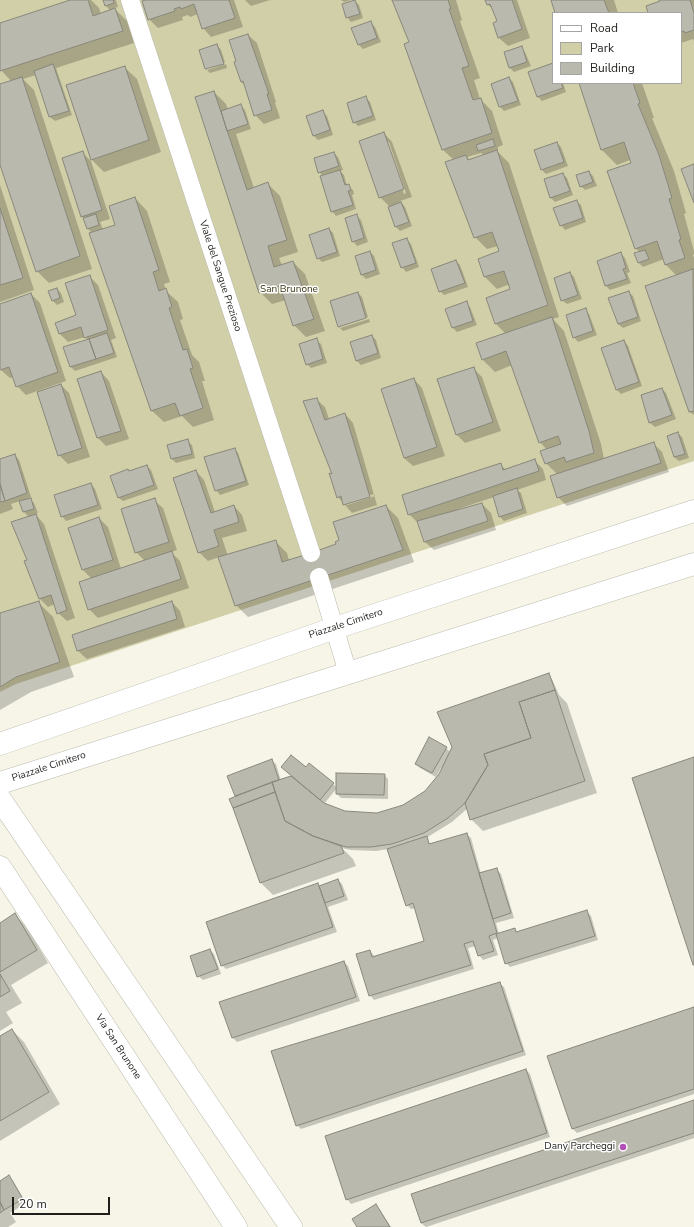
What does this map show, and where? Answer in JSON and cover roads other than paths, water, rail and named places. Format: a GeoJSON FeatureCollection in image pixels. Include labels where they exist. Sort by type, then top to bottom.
{"type":"FeatureCollection","features":[{"type":"Feature","properties":{"kind":"street","name":"Piazzale Cimitero"},"geometry":{"type":"LineString","coordinates":[[0,744],[335,628],[694,511]]}},
{"type":"Feature","properties":{"kind":"street","name":"Piazzale Cimitero"},"geometry":{"type":"LineString","coordinates":[[0,783],[694,564]]}},
{"type":"Feature","properties":{"kind":"street"},"geometry":{"type":"LineString","coordinates":[[0,799],[291,1227]]}},
{"type":"Feature","properties":{"kind":"street","name":"Via San Brunone"},"geometry":{"type":"LineString","coordinates":[[0,867],[236,1227]]}},
{"type":"Feature","properties":{"kind":"lane","name":"Viale del Sangue Prezioso"},"geometry":{"type":"LineString","coordinates":[[130,0],[311,553]]}},
{"type":"Feature","properties":{"kind":"lane"},"geometry":{"type":"LineString","coordinates":[[319,577],[348,673]]}},
{"type":"Feature","properties":{"kind":"place","name":"Dany Parcheggi"},"geometry":{"type":"Point","coordinates":[623,1147]}},
{"type":"Feature","properties":{"kind":"park label","name":"San Brunone"},"geometry":{"type":"Point","coordinates":[289,290]}}]}
